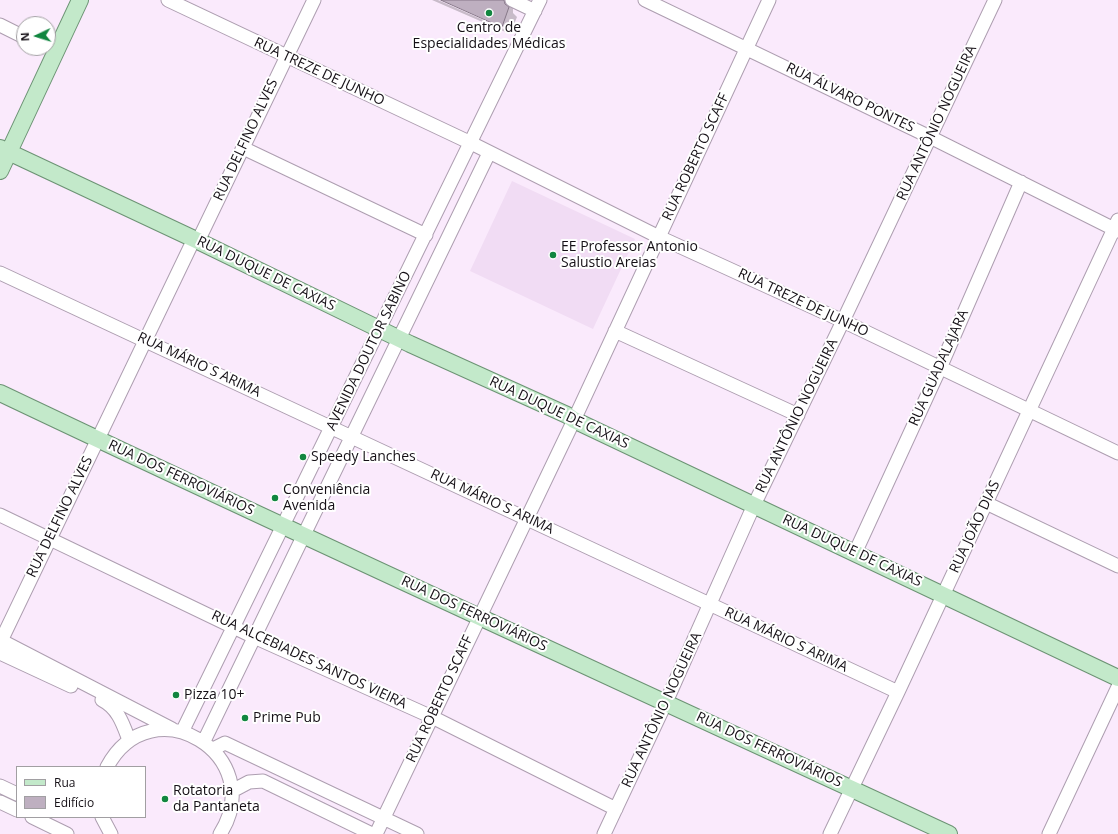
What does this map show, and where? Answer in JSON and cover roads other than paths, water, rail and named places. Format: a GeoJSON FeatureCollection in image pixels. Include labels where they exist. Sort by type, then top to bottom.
{"type":"FeatureCollection","features":[{"type":"Feature","properties":{"kind":"main road"},"geometry":{"type":"LineString","coordinates":[[56,41],[80,0]]}},
{"type":"Feature","properties":{"kind":"main road"},"geometry":{"type":"LineString","coordinates":[[0,171],[5,150],[48,56]]}},
{"type":"Feature","properties":{"kind":"main road","name":"RUA DUQUE DE CAXIAS"},"geometry":{"type":"LineString","coordinates":[[5,150],[197,238],[380,329],[567,415],[574,420],[1118,678]]}},
{"type":"Feature","properties":{"kind":"main road","name":"RUA DOS FERROVIÁRIOS"},"geometry":{"type":"LineString","coordinates":[[0,393],[949,834]]}},
{"type":"Feature","properties":{"kind":"street","name":"RUA TREZE DE JUNHO"},"geometry":{"type":"LineString","coordinates":[[168,0],[471,143],[659,237],[843,321],[1118,453]]}},
{"type":"Feature","properties":{"kind":"street","name":"RUA DELFINO ALVES"},"geometry":{"type":"LineString","coordinates":[[0,644],[145,340],[243,148],[314,0]]}},
{"type":"Feature","properties":{"kind":"street"},"geometry":{"type":"LineString","coordinates":[[512,0],[538,5]]}},
{"type":"Feature","properties":{"kind":"street","name":"RUA ÁLVARO PONTES"},"geometry":{"type":"LineString","coordinates":[[645,0],[1021,182],[1117,226]]}},
{"type":"Feature","properties":{"kind":"street","name":"RUA ROBERTO SCAFF"},"geometry":{"type":"LineString","coordinates":[[376,834],[574,420],[769,0]]}},
{"type":"Feature","properties":{"kind":"street","name":"RUA ANTÔNIO NOGUEIRA"},"geometry":{"type":"LineString","coordinates":[[604,834],[711,604],[754,505],[995,0]]}},
{"type":"Feature","properties":{"kind":"street","name":"AVENIDA DOUTOR SABINO"},"geometry":{"type":"LineString","coordinates":[[179,731],[234,626],[284,525],[538,5]]}},
{"type":"Feature","properties":{"kind":"street"},"geometry":{"type":"LineString","coordinates":[[0,24],[16,32]]}},
{"type":"Feature","properties":{"kind":"street"},"geometry":{"type":"LineString","coordinates":[[243,148],[426,235]]}},
{"type":"Feature","properties":{"kind":"street","name":"AVENIDA DOUTOR SABINO"},"geometry":{"type":"LineString","coordinates":[[208,745],[254,637],[489,153]]}},
{"type":"Feature","properties":{"kind":"street","name":"RUA GUADALAJARA"},"geometry":{"type":"LineString","coordinates":[[855,553],[940,368],[1021,182]]}},
{"type":"Feature","properties":{"kind":"street","name":"RUA JOÃO DIAS"},"geometry":{"type":"LineString","coordinates":[[830,834],[1117,226]]}},
{"type":"Feature","properties":{"kind":"street","name":"RUA MÁRIO S ARIMA"},"geometry":{"type":"LineString","coordinates":[[0,273],[898,692]]}},
{"type":"Feature","properties":{"kind":"street"},"geometry":{"type":"LineString","coordinates":[[615,330],[798,415]]}},
{"type":"Feature","properties":{"kind":"street"},"geometry":{"type":"LineString","coordinates":[[986,503],[1118,566]]}},
{"type":"Feature","properties":{"kind":"street","name":"RUA ALCEBIADES SANTOS VIEIRA"},"geometry":{"type":"LineString","coordinates":[[0,515],[234,626],[254,637],[432,717],[616,809]]}},
{"type":"Feature","properties":{"kind":"street"},"geometry":{"type":"LineString","coordinates":[[0,644],[179,731],[193,736],[208,745],[222,761],[229,775],[232,790],[231,808],[226,825],[220,834]]}},
{"type":"Feature","properties":{"kind":"street"},"geometry":{"type":"LineString","coordinates":[[0,644],[109,703],[118,714],[129,740]]}},
{"type":"Feature","properties":{"kind":"street"},"geometry":{"type":"LineString","coordinates":[[1049,834],[1118,687]]}},
{"type":"Feature","properties":{"kind":"street"},"geometry":{"type":"LineString","coordinates":[[108,766],[113,755],[129,740],[155,730],[179,731]]}},
{"type":"Feature","properties":{"kind":"street"},"geometry":{"type":"LineString","coordinates":[[208,745],[225,743],[417,834]]}},
{"type":"Feature","properties":{"kind":"street"},"geometry":{"type":"LineString","coordinates":[[232,790],[249,782],[263,782],[372,834]]}},
{"type":"Feature","properties":{"kind":"street"},"geometry":{"type":"LineString","coordinates":[[0,786],[16,794]]}},
{"type":"Feature","properties":{"kind":"street"},"geometry":{"type":"LineString","coordinates":[[0,802],[16,810]]}},
{"type":"Feature","properties":{"kind":"street"},"geometry":{"type":"LineString","coordinates":[[34,818],[67,834]]}},
{"type":"Feature","properties":{"kind":"street"},"geometry":{"type":"LineString","coordinates":[[103,818],[111,834]]}},
{"type":"Feature","properties":{"kind":"place","name":"Centro de Especialidades Médicas"},"geometry":{"type":"Point","coordinates":[489,13]}},
{"type":"Feature","properties":{"kind":"place","name":"EE Professor Antonio Salustio Areias"},"geometry":{"type":"Point","coordinates":[553,255]}},
{"type":"Feature","properties":{"kind":"place","name":"Speedy Lanches"},"geometry":{"type":"Point","coordinates":[303,457]}},
{"type":"Feature","properties":{"kind":"place","name":"Conveniência Avenida"},"geometry":{"type":"Point","coordinates":[275,498]}},
{"type":"Feature","properties":{"kind":"place","name":"Pizza 10+"},"geometry":{"type":"Point","coordinates":[176,695]}},
{"type":"Feature","properties":{"kind":"place","name":"Prime Pub"},"geometry":{"type":"Point","coordinates":[245,718]}},
{"type":"Feature","properties":{"kind":"place","name":"Rotatoria da Pantaneta"},"geometry":{"type":"Point","coordinates":[165,799]}}]}
